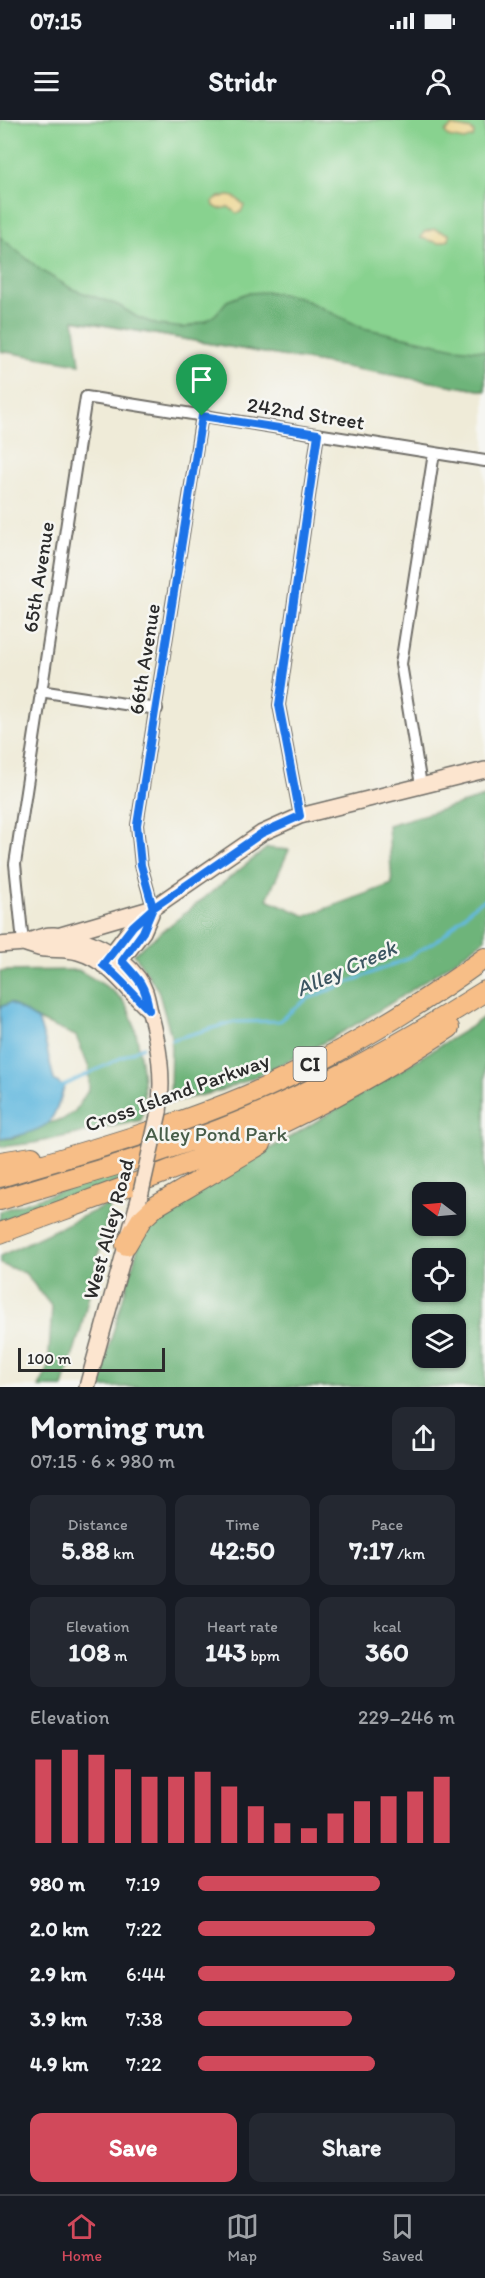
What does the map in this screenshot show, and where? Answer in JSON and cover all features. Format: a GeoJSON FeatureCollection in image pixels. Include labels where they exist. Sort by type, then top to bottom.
{"type":"FeatureCollection","features":[{"type":"Feature","properties":{"kind":"highway","name":"Cross Island Parkway"},"geometry":{"type":"LineString","coordinates":[[0,1178],[120,1141],[230,1102],[282,1078],[393,1019],[485,958]]}},
{"type":"Feature","properties":{"kind":"highway","name":"CI"},"geometry":{"type":"LineString","coordinates":[[0,1200],[128,1161],[240,1122],[296,1097],[403,1041],[485,991]]}},
{"type":"Feature","properties":{"kind":"highway"},"geometry":{"type":"LineString","coordinates":[[126,1245],[141,1220],[156,1206],[365,1083],[466,1017],[485,1002]]}},
{"type":"Feature","properties":{"kind":"highway"},"geometry":{"type":"LineString","coordinates":[[0,1233],[216,1152],[267,1130],[374,1074],[466,1017]]}},
{"type":"Feature","properties":{"kind":"highway"},"geometry":{"type":"LineString","coordinates":[[0,1162],[120,1141]]}},
{"type":"Feature","properties":{"kind":"highway"},"geometry":{"type":"LineString","coordinates":[[0,1205],[128,1161]]}},
{"type":"Feature","properties":{"kind":"main road"},"geometry":{"type":"LineString","coordinates":[[60,936],[153,908],[262,833],[300,816],[485,770]]}},
{"type":"Feature","properties":{"kind":"main road"},"geometry":{"type":"LineString","coordinates":[[112,963],[143,932],[153,908]]}},
{"type":"Feature","properties":{"kind":"main road"},"geometry":{"type":"LineString","coordinates":[[0,945],[23,942],[42,935],[60,936],[90,943],[112,963]]}},
{"type":"Feature","properties":{"kind":"main road"},"geometry":{"type":"LineString","coordinates":[[23,942],[43,950],[75,952],[112,963]]}},
{"type":"Feature","properties":{"kind":"main road","name":"West Alley Road"},"geometry":{"type":"LineString","coordinates":[[87,1387],[141,1192],[162,1089],[156,1034],[149,1010],[147,992],[138,977],[112,963]]}},
{"type":"Feature","properties":{"kind":"street","name":"242nd Street"},"geometry":{"type":"LineString","coordinates":[[86,397],[485,461]]}},
{"type":"Feature","properties":{"kind":"street","name":"65th Avenue"},"geometry":{"type":"LineString","coordinates":[[23,942],[15,864],[86,397]]}},
{"type":"Feature","properties":{"kind":"street","name":"66th Avenue"},"geometry":{"type":"LineString","coordinates":[[153,908],[141,865],[137,825],[202,416]]}},
{"type":"Feature","properties":{"kind":"street"},"geometry":{"type":"LineString","coordinates":[[300,816],[279,705],[318,434]]}},
{"type":"Feature","properties":{"kind":"street"},"geometry":{"type":"LineString","coordinates":[[421,785],[401,664],[434,453]]}},
{"type":"Feature","properties":{"kind":"street"},"geometry":{"type":"LineString","coordinates":[[40,691],[157,709]]}},
{"type":"Feature","properties":{"kind":"green space"},"geometry":{"type":"Polygon","coordinates":[[[0,120],[485,120],[485,391],[73,320],[0,266],[0,120]]]}},
{"type":"Feature","properties":{"kind":"green space"},"geometry":{"type":"Polygon","coordinates":[[[0,237],[42,271],[72,289],[118,305],[137,317],[158,325],[184,328],[206,321],[216,314],[227,301],[247,293],[269,292],[299,297],[363,328],[455,348],[485,351],[485,391],[74,320],[80,364],[0,351],[0,237]]]}},
{"type":"Feature","properties":{"kind":"green space"},"geometry":{"type":"Polygon","coordinates":[[[485,797],[485,939],[393,1002],[328,1040],[228,1088],[170,1102],[171,1036],[158,990],[134,954],[267,848],[289,850],[267,899],[306,916],[392,884],[388,825],[485,797]]]}},
{"type":"Feature","properties":{"kind":"green space"},"geometry":{"type":"Polygon","coordinates":[[[78,970],[114,992],[124,1002],[129,1012],[138,1042],[143,1078],[141,1120],[34,1143],[0,1147],[0,1139],[14,1138],[48,1123],[62,1120],[75,1111],[89,1089],[89,1068],[76,1036],[38,1020],[10,1003],[0,1007],[0,971],[78,970]]]}},
{"type":"Feature","properties":{"kind":"green space"},"geometry":{"type":"Polygon","coordinates":[[[485,1016],[485,1387],[97,1387],[141,1237],[162,1211],[302,1130],[485,1016]]]}},
{"type":"Feature","properties":{"kind":"green space"},"geometry":{"type":"Polygon","coordinates":[[[122,1171],[117,1183],[0,1225],[0,1211],[122,1171]]]}},
{"type":"Feature","properties":{"kind":"green space"},"geometry":{"type":"Polygon","coordinates":[[[111,1203],[80,1332],[63,1387],[39,1387],[48,1369],[52,1307],[25,1273],[0,1264],[0,1256],[111,1203]]]}},
{"type":"Feature","properties":{"kind":"sand"},"geometry":{"type":"Polygon","coordinates":[[[452,126],[472,130],[473,137],[464,140],[448,137],[445,132],[452,126]]]}},
{"type":"Feature","properties":{"kind":"sand"},"geometry":{"type":"Polygon","coordinates":[[[230,196],[244,205],[241,212],[236,213],[229,207],[219,209],[214,206],[213,201],[219,197],[230,196]]]}},
{"type":"Feature","properties":{"kind":"sand"},"geometry":{"type":"Polygon","coordinates":[[[434,229],[449,234],[449,240],[439,243],[421,238],[424,232],[434,229]]]}},
{"type":"Feature","properties":{"kind":"water"},"geometry":{"type":"Polygon","coordinates":[[[10,1003],[38,1020],[54,1080],[64,1087],[49,1122],[26,1134],[0,1139],[0,1007],[10,1003]]]}},
{"type":"Feature","properties":{"kind":"waterway","name":"Alley Creek"},"geometry":{"type":"LineString","coordinates":[[171,1040],[234,1022],[279,1021],[307,999],[404,960],[442,937],[475,905],[485,900]]}},
{"type":"Feature","properties":{"kind":"waterway","name":"Alley Creek"},"geometry":{"type":"LineString","coordinates":[[61,1087],[143,1047]]}},
{"type":"Feature","properties":{"kind":"route"},"geometry":{"type":"LineString","coordinates":[[202,416],[137,825],[141,865],[153,908],[143,932],[122,961],[138,977],[147,992],[149,1010],[121,979],[103,965],[133,926],[153,908],[262,833],[300,816],[279,705],[318,434],[202,416]]}},
{"type":"Feature","properties":{"kind":"park label","name":"Alley Pond Park"},"geometry":{"type":"Point","coordinates":[216,1133]}}]}
